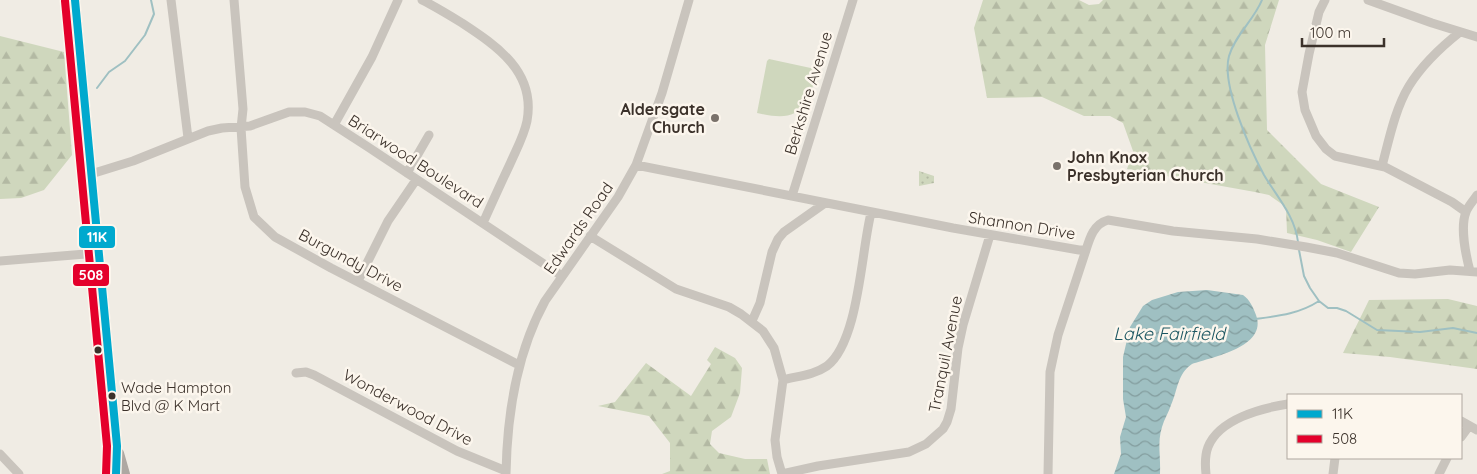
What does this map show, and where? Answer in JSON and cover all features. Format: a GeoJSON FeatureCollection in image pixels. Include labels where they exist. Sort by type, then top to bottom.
{"type":"FeatureCollection","features":[{"type":"Feature","properties":{"kind":"main road"},"geometry":{"type":"LineString","coordinates":[[75,0],[117,446],[116,474]]}},
{"type":"Feature","properties":{"kind":"main road"},"geometry":{"type":"LineString","coordinates":[[117,446],[126,474]]}},
{"type":"Feature","properties":{"kind":"street"},"geometry":{"type":"LineString","coordinates":[[172,0],[188,138]]}},
{"type":"Feature","properties":{"kind":"street","name":"Burgundy Drive"},"geometry":{"type":"LineString","coordinates":[[234,0],[244,108],[241,128],[246,187],[254,217],[275,237],[519,365]]}},
{"type":"Feature","properties":{"kind":"street"},"geometry":{"type":"LineString","coordinates":[[334,125],[372,57],[398,0]]}},
{"type":"Feature","properties":{"kind":"street"},"geometry":{"type":"LineString","coordinates":[[422,0],[470,29],[501,51],[519,74],[525,90],[528,107],[525,129],[483,223]]}},
{"type":"Feature","properties":{"kind":"street","name":"Edwards Road"},"geometry":{"type":"LineString","coordinates":[[506,472],[508,426],[519,365],[526,342],[535,319],[562,276],[618,197],[636,165],[662,92],[689,0]]}},
{"type":"Feature","properties":{"kind":"street","name":"Berkshire Avenue"},"geometry":{"type":"LineString","coordinates":[[792,196],[853,0]]}},
{"type":"Feature","properties":{"kind":"street"},"geometry":{"type":"LineString","coordinates":[[1325,0],[1319,12],[1302,92],[1305,110],[1316,136],[1330,153],[1340,158],[1382,166],[1452,202],[1466,212]]}},
{"type":"Feature","properties":{"kind":"street"},"geometry":{"type":"LineString","coordinates":[[1368,0],[1477,37]]}},
{"type":"Feature","properties":{"kind":"street"},"geometry":{"type":"LineString","coordinates":[[1382,166],[1391,133],[1409,87],[1425,65],[1460,32]]}},
{"type":"Feature","properties":{"kind":"street","name":"Briarwood Boulevard"},"geometry":{"type":"LineString","coordinates":[[91,174],[157,152],[188,138],[222,128],[241,128],[295,111],[315,114],[562,276]]}},
{"type":"Feature","properties":{"kind":"street"},"geometry":{"type":"LineString","coordinates":[[407,173],[430,135]]}},
{"type":"Feature","properties":{"kind":"street","name":"Shannon Drive"},"geometry":{"type":"LineString","coordinates":[[636,165],[990,236],[1086,250],[1095,228],[1108,220],[1173,231],[1257,238],[1296,245],[1337,253],[1399,273],[1415,274],[1450,270],[1474,272]]}},
{"type":"Feature","properties":{"kind":"street"},"geometry":{"type":"LineString","coordinates":[[358,281],[388,221],[416,180]]}},
{"type":"Feature","properties":{"kind":"street"},"geometry":{"type":"LineString","coordinates":[[1474,272],[1466,256],[1464,232],[1466,212],[1477,195]]}},
{"type":"Feature","properties":{"kind":"street"},"geometry":{"type":"LineString","coordinates":[[752,321],[760,303],[772,252],[778,238],[825,203]]}},
{"type":"Feature","properties":{"kind":"street"},"geometry":{"type":"LineString","coordinates":[[783,380],[822,369],[833,360],[843,344],[851,321],[871,212]]}},
{"type":"Feature","properties":{"kind":"street"},"geometry":{"type":"LineString","coordinates":[[590,236],[676,289],[729,307],[752,321],[763,331],[774,348],[783,380],[775,440],[782,474]]}},
{"type":"Feature","properties":{"kind":"street","name":"Tranquil Avenue"},"geometry":{"type":"LineString","coordinates":[[782,474],[818,466],[909,452],[926,444],[943,429],[951,409],[958,348],[963,325],[990,236]]}},
{"type":"Feature","properties":{"kind":"street"},"geometry":{"type":"LineString","coordinates":[[1048,474],[1050,372],[1058,335],[1086,250]]}},
{"type":"Feature","properties":{"kind":"street"},"geometry":{"type":"LineString","coordinates":[[0,261],[98,253]]}},
{"type":"Feature","properties":{"kind":"street","name":"Wonderwood Drive"},"geometry":{"type":"LineString","coordinates":[[296,373],[306,372],[314,375],[457,451],[506,472]]}},
{"type":"Feature","properties":{"kind":"street"},"geometry":{"type":"LineString","coordinates":[[1206,474],[1208,448],[1212,438],[1219,431],[1253,412],[1287,404]]}},
{"type":"Feature","properties":{"kind":"street"},"geometry":{"type":"LineString","coordinates":[[1462,421],[1473,428],[1462,436]]}},
{"type":"Feature","properties":{"kind":"street"},"geometry":{"type":"LineString","coordinates":[[0,454],[19,474]]}},
{"type":"Feature","properties":{"kind":"street"},"geometry":{"type":"LineString","coordinates":[[1333,474],[1335,459]]}},
{"type":"Feature","properties":{"kind":"street"},"geometry":{"type":"LineString","coordinates":[[1439,474],[1446,459]]}},
{"type":"Feature","properties":{"kind":"green space"},"geometry":{"type":"Polygon","coordinates":[[[983,0],[1079,0],[1089,5],[1099,4],[1103,0],[1279,0],[1265,45],[1267,130],[1321,184],[1379,207],[1351,252],[1317,240],[1287,233],[1286,207],[1269,195],[1127,169],[1133,151],[1123,123],[1110,116],[1084,116],[1042,97],[987,98],[974,28],[983,0]]]}},
{"type":"Feature","properties":{"kind":"green space"},"geometry":{"type":"Polygon","coordinates":[[[0,36],[64,52],[72,155],[44,190],[21,198],[0,199],[0,36]]]}},
{"type":"Feature","properties":{"kind":"green space"},"geometry":{"type":"Polygon","coordinates":[[[769,59],[820,70],[805,103],[793,114],[772,116],[757,113],[767,61],[769,59]]]}},
{"type":"Feature","properties":{"kind":"green space"},"geometry":{"type":"Polygon","coordinates":[[[919,171],[934,176],[934,183],[919,186],[919,171]]]}},
{"type":"Feature","properties":{"kind":"green space"},"geometry":{"type":"Polygon","coordinates":[[[1448,299],[1477,306],[1477,369],[1390,357],[1343,353],[1369,300],[1448,299]]]}},
{"type":"Feature","properties":{"kind":"green space"},"geometry":{"type":"Polygon","coordinates":[[[715,347],[735,358],[742,368],[740,393],[731,417],[712,431],[710,444],[719,453],[745,459],[767,459],[770,474],[662,474],[670,471],[670,443],[649,416],[598,406],[615,402],[646,363],[691,396],[711,364],[707,360],[715,347]]]}},
{"type":"Feature","properties":{"kind":"water","name":"Lake Fairfield"},"geometry":{"type":"Polygon","coordinates":[[[1207,290],[1243,295],[1251,304],[1256,315],[1258,326],[1254,335],[1236,349],[1192,364],[1183,373],[1161,433],[1159,444],[1160,474],[1114,474],[1121,454],[1120,437],[1126,417],[1123,399],[1123,357],[1130,327],[1143,306],[1152,300],[1178,292],[1207,290]]]}},
{"type":"Feature","properties":{"kind":"waterway"},"geometry":{"type":"LineString","coordinates":[[97,88],[109,72],[125,61],[145,35],[154,14],[151,0]]}},
{"type":"Feature","properties":{"kind":"waterway"},"geometry":{"type":"LineString","coordinates":[[1262,0],[1232,48],[1229,56],[1229,83],[1238,117],[1245,134],[1264,175],[1289,215],[1298,242]]}},
{"type":"Feature","properties":{"kind":"waterway"},"geometry":{"type":"LineString","coordinates":[[1299,250],[1304,276],[1319,301],[1328,308],[1346,311],[1377,330],[1420,332],[1453,328],[1477,333]]}},
{"type":"Feature","properties":{"kind":"waterway"},"geometry":{"type":"LineString","coordinates":[[1255,319],[1296,312],[1319,301]]}},
{"type":"Feature","properties":{"kind":"transit line","name":"11K"},"geometry":{"type":"LineString","coordinates":[[75,0],[117,446],[116,474]]}},
{"type":"Feature","properties":{"kind":"transit line","name":"508"},"geometry":{"type":"LineString","coordinates":[[65,1],[107,446],[106,474]]}},
{"type":"Feature","properties":{"kind":"place","name":"Aldersgate Church"},"geometry":{"type":"Point","coordinates":[715,118]}},
{"type":"Feature","properties":{"kind":"place","name":"John Knox Presbyterian Church"},"geometry":{"type":"Point","coordinates":[1057,166]}},
{"type":"Feature","properties":{"kind":"place","name":"Wade Hampton Blvd @ K Mart"},"geometry":{"type":"Point","coordinates":[112,396]}}]}
